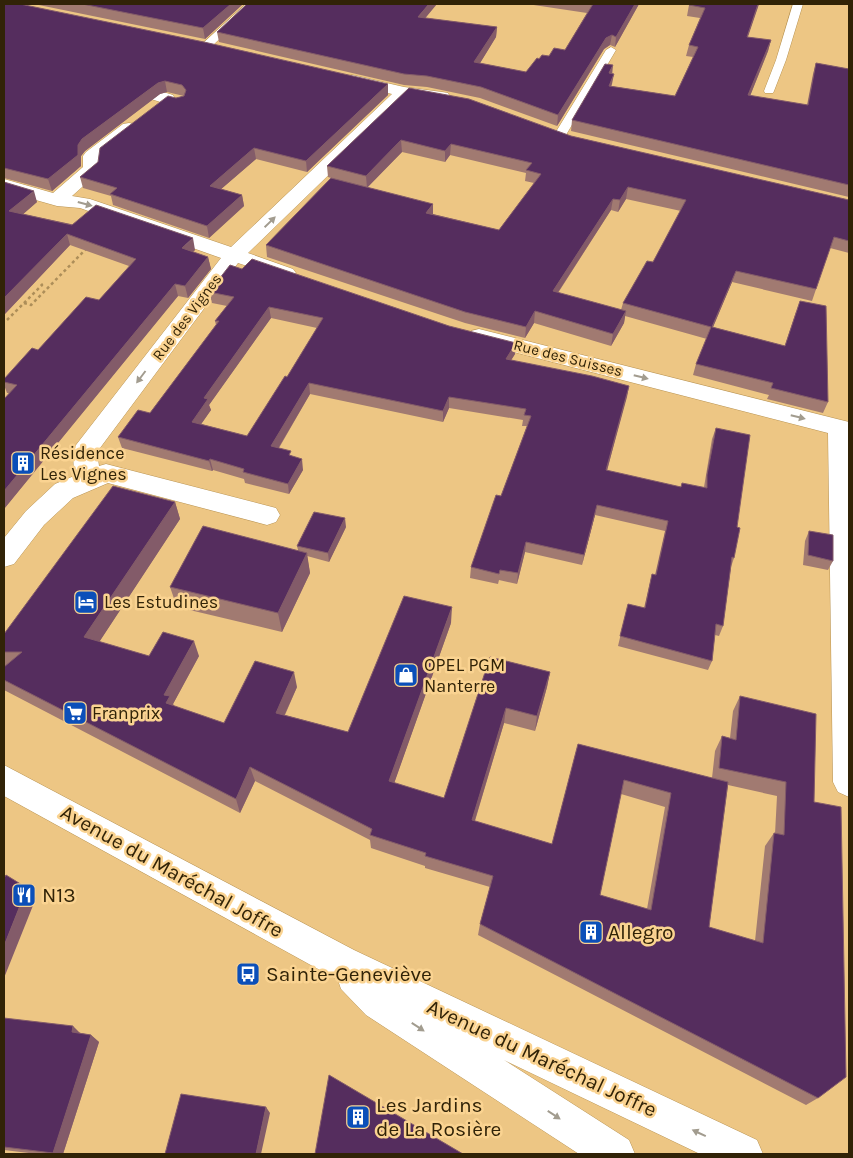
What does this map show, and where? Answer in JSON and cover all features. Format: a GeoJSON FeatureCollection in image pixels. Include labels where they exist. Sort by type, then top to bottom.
{"type":"FeatureCollection","features":[{"type":"Feature","properties":{"kind":"street"},"geometry":{"type":"LineString","coordinates":[[187,42],[225,51]]}},
{"type":"Feature","properties":{"kind":"street"},"geometry":{"type":"LineString","coordinates":[[338,76],[404,92],[455,100]]}},
{"type":"Feature","properties":{"kind":"street"},"geometry":{"type":"LineString","coordinates":[[57,200],[92,168],[92,156],[148,113],[172,101],[147,92]]}},
{"type":"Feature","properties":{"kind":"street","name":"Rue des Vignes"},"geometry":{"type":"LineString","coordinates":[[87,481],[85,451],[234,255],[404,92]]}},
{"type":"Feature","properties":{"kind":"street"},"geometry":{"type":"LineString","coordinates":[[543,129],[568,138]]}},
{"type":"Feature","properties":{"kind":"street"},"geometry":{"type":"LineString","coordinates":[[4,185],[57,200],[83,203],[308,280]]}},
{"type":"Feature","properties":{"kind":"street","name":"Rue des Suisses"},"geometry":{"type":"LineString","coordinates":[[457,330],[845,429]]}},
{"type":"Feature","properties":{"kind":"street"},"geometry":{"type":"LineString","coordinates":[[845,429],[849,782]]}},
{"type":"Feature","properties":{"kind":"street"},"geometry":{"type":"LineString","coordinates":[[4,556],[35,518],[64,491],[106,473],[267,515]]}},
{"type":"Feature","properties":{"kind":"street","name":"Avenue du Maréchal Joffre"},"geometry":{"type":"LineString","coordinates":[[4,780],[341,963],[743,1154]]}},
{"type":"Feature","properties":{"kind":"street","name":"Avenue du Maréchal Joffre"},"geometry":{"type":"LineString","coordinates":[[341,963],[379,1002],[615,1154]]}},
{"type":"Feature","properties":{"kind":"lane"},"geometry":{"type":"LineString","coordinates":[[206,46],[250,4]]}},
{"type":"Feature","properties":{"kind":"lane"},"geometry":{"type":"LineString","coordinates":[[769,91],[782,60],[798,4]]}},
{"type":"Feature","properties":{"kind":"lane"},"geometry":{"type":"LineString","coordinates":[[568,138],[612,50]]}},
{"type":"Feature","properties":{"kind":"path"},"geometry":{"type":"LineString","coordinates":[[24,303],[31,305],[89,246]]}},
{"type":"Feature","properties":{"kind":"path"},"geometry":{"type":"LineString","coordinates":[[7,320],[42,285],[40,282]]}},
{"type":"Feature","properties":{"kind":"building"},"geometry":{"type":"Polygon","coordinates":[[[4,4],[20,4],[204,42],[388,84],[306,161],[254,148],[210,186],[242,195],[207,226],[110,194],[117,188],[80,177],[98,162],[100,148],[168,96],[176,98],[184,96],[186,90],[182,85],[165,81],[158,83],[82,139],[78,145],[78,155],[48,179],[4,168],[4,4]]]}},
{"type":"Feature","properties":{"kind":"building"},"geometry":{"type":"Polygon","coordinates":[[[82,4],[231,4],[203,28],[82,4]]]}},
{"type":"Feature","properties":{"kind":"building"},"geometry":{"type":"Polygon","coordinates":[[[247,4],[429,4],[418,17],[497,27],[474,62],[526,72],[537,58],[539,59],[542,55],[549,56],[554,48],[565,50],[593,4],[635,4],[616,37],[612,35],[606,38],[558,115],[481,87],[427,76],[404,74],[217,32],[247,4]]]}},
{"type":"Feature","properties":{"kind":"building"},"geometry":{"type":"Polygon","coordinates":[[[690,4],[758,4],[747,37],[771,40],[748,95],[808,105],[816,63],[849,69],[849,185],[572,120],[605,64],[613,65],[609,73],[614,74],[609,86],[675,96],[698,47],[689,45],[705,8],[690,4]]]}},
{"type":"Feature","properties":{"kind":"building"},"geometry":{"type":"Polygon","coordinates":[[[409,88],[469,99],[571,136],[849,200],[849,241],[834,237],[816,289],[736,271],[712,327],[785,346],[800,301],[826,306],[828,402],[771,388],[773,383],[696,364],[711,327],[623,303],[647,261],[653,262],[686,200],[628,187],[620,200],[613,199],[553,291],[626,311],[613,334],[535,311],[526,327],[465,312],[266,245],[331,178],[433,204],[426,213],[499,230],[541,174],[526,170],[532,163],[451,144],[445,151],[401,140],[366,176],[327,166],[409,88]]]}},
{"type":"Feature","properties":{"kind":"building"},"geometry":{"type":"Polygon","coordinates":[[[4,182],[34,191],[9,211],[72,225],[96,205],[193,238],[182,248],[208,257],[185,286],[175,284],[4,491],[4,399],[17,385],[4,382],[4,379],[32,348],[38,350],[86,297],[99,300],[136,259],[67,234],[4,298],[4,182]]]}},
{"type":"Feature","properties":{"kind":"building"},"geometry":{"type":"Polygon","coordinates":[[[252,259],[449,326],[516,343],[506,359],[592,376],[629,386],[606,470],[681,487],[682,483],[707,488],[707,475],[716,428],[750,435],[737,527],[740,528],[734,558],[732,557],[723,626],[716,624],[712,661],[620,636],[628,604],[645,608],[652,574],[656,575],[668,521],[597,505],[584,555],[526,542],[518,573],[500,570],[499,574],[471,567],[496,495],[501,496],[531,416],[524,415],[526,409],[449,397],[443,411],[309,383],[271,446],[291,451],[289,455],[302,459],[288,484],[243,472],[244,469],[210,459],[209,461],[118,437],[138,410],[150,413],[219,321],[215,321],[234,297],[209,292],[230,265],[242,269],[252,259]],[[269,307],[204,398],[208,399],[192,422],[247,436],[285,376],[287,377],[323,318],[269,307]]]}},
{"type":"Feature","properties":{"kind":"building"},"geometry":{"type":"Polygon","coordinates":[[[113,486],[175,502],[84,637],[149,656],[163,632],[194,641],[164,695],[170,696],[166,703],[224,723],[255,661],[294,672],[276,713],[348,732],[404,596],[452,607],[389,781],[444,798],[490,657],[550,672],[537,716],[506,708],[472,820],[552,844],[578,744],[728,782],[709,927],[763,943],[774,833],[784,835],[786,782],[719,768],[722,736],[736,740],[740,696],[816,714],[814,802],[841,807],[846,1077],[818,1098],[480,924],[493,876],[425,856],[426,853],[370,835],[372,829],[250,767],[236,799],[4,680],[4,667],[22,652],[4,652],[4,634],[113,486]],[[624,780],[600,895],[651,910],[671,793],[624,780]]]}},
{"type":"Feature","properties":{"kind":"building"},"geometry":{"type":"Polygon","coordinates":[[[314,512],[345,518],[328,553],[297,546],[314,512]]]}},
{"type":"Feature","properties":{"kind":"building"},"geometry":{"type":"Polygon","coordinates":[[[203,526],[307,553],[278,613],[170,587],[203,526]]]}},
{"type":"Feature","properties":{"kind":"building"},"geometry":{"type":"Polygon","coordinates":[[[809,531],[833,535],[833,561],[808,555],[809,531]]]}},
{"type":"Feature","properties":{"kind":"building"},"geometry":{"type":"Polygon","coordinates":[[[6,875],[27,888],[4,946],[4,878],[6,875]]]}},
{"type":"Feature","properties":{"kind":"building"},"geometry":{"type":"Polygon","coordinates":[[[4,1018],[73,1026],[72,1032],[91,1035],[53,1153],[4,1147],[4,1018]]]}},
{"type":"Feature","properties":{"kind":"building","name":"Les Jardins de La Rosière"},"geometry":{"type":"Polygon","coordinates":[[[329,1075],[463,1154],[315,1154],[329,1075]]]}},
{"type":"Feature","properties":{"kind":"building"},"geometry":{"type":"Polygon","coordinates":[[[181,1094],[266,1107],[256,1154],[165,1154],[181,1094]]]}},
{"type":"Feature","properties":{"kind":"place","name":"Résidence Les Vignes"},"geometry":{"type":"Point","coordinates":[23,463]}},
{"type":"Feature","properties":{"kind":"place","name":"Les Estudines"},"geometry":{"type":"Point","coordinates":[86,602]}},
{"type":"Feature","properties":{"kind":"place","name":"OPEL PGM Nanterre"},"geometry":{"type":"Point","coordinates":[406,675]}},
{"type":"Feature","properties":{"kind":"place","name":"Franprix"},"geometry":{"type":"Point","coordinates":[75,713]}},
{"type":"Feature","properties":{"kind":"place","name":"N13"},"geometry":{"type":"Point","coordinates":[24,895]}},
{"type":"Feature","properties":{"kind":"place","name":"Allegro"},"geometry":{"type":"Point","coordinates":[591,932]}},
{"type":"Feature","properties":{"kind":"place","name":"Sainte-Geneviève"},"geometry":{"type":"Point","coordinates":[248,974]}},
{"type":"Feature","properties":{"kind":"place","name":"Les Jardins de La Rosière"},"geometry":{"type":"Point","coordinates":[358,1117]}}]}
